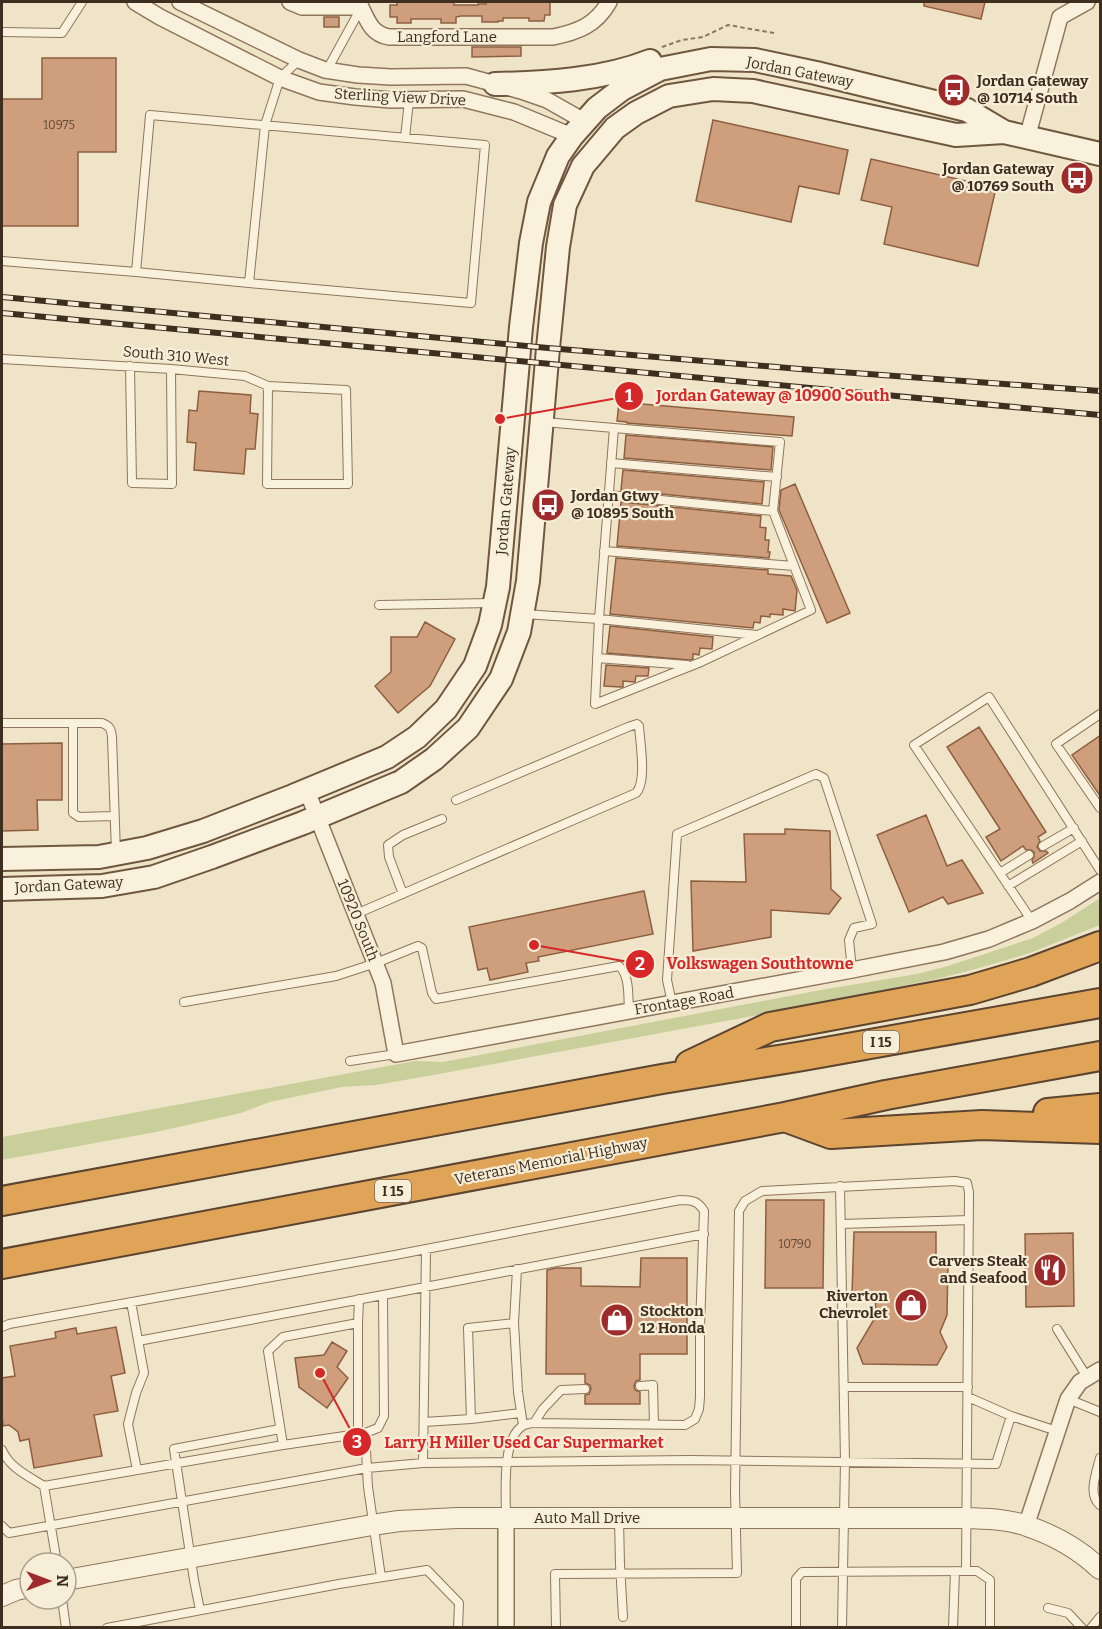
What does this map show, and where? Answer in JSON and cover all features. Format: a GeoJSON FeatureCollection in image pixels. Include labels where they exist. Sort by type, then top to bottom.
{"type":"FeatureCollection","features":[{"type":"Feature","properties":{"kind":"highway"},"geometry":{"type":"LineString","coordinates":[[662,1079],[770,1027],[970,990],[1031,972],[1101,946]]}},
{"type":"Feature","properties":{"kind":"highway","name":"I 15"},"geometry":{"type":"LineString","coordinates":[[2,1201],[662,1079],[1101,1003]]}},
{"type":"Feature","properties":{"kind":"highway","name":"Veterans Memorial Highway"},"geometry":{"type":"LineString","coordinates":[[2,1264],[1101,1056]]}},
{"type":"Feature","properties":{"kind":"highway"},"geometry":{"type":"LineString","coordinates":[[982,1125],[1026,1116],[1101,1108]]}},
{"type":"Feature","properties":{"kind":"highway"},"geometry":{"type":"LineString","coordinates":[[785,1117],[831,1134],[982,1125],[1101,1130]]}},
{"type":"Feature","properties":{"kind":"main road"},"geometry":{"type":"LineString","coordinates":[[495,84],[609,74],[673,53],[700,47],[727,46],[761,49],[777,55],[796,69]]}},
{"type":"Feature","properties":{"kind":"main road","name":"Jordan Gateway"},"geometry":{"type":"LineString","coordinates":[[2,859],[99,857],[147,848],[203,831],[387,757],[417,737],[446,709],[476,666],[490,625],[498,587],[521,327],[531,243],[539,202],[558,156],[597,108],[622,88],[660,69],[711,59],[755,60],[967,110],[1004,132],[1101,154]]}},
{"type":"Feature","properties":{"kind":"main road"},"geometry":{"type":"LineString","coordinates":[[560,236],[555,209],[586,142],[581,130],[603,123],[622,108],[659,88],[693,78],[719,75],[753,91]]}},
{"type":"Feature","properties":{"kind":"main road","name":"Jordan Gateway"},"geometry":{"type":"LineString","coordinates":[[2,889],[102,886],[154,877],[212,857],[400,782],[434,759],[468,728],[501,679],[519,632],[523,613],[530,570],[548,348],[565,205],[583,166],[615,128],[636,113],[669,96],[713,89],[753,91],[956,135],[1004,132]]}},
{"type":"Feature","properties":{"kind":"street","name":"Sterling View Drive"},"geometry":{"type":"LineString","coordinates":[[135,2],[280,78],[319,92],[409,100],[463,99],[581,130]]}},
{"type":"Feature","properties":{"kind":"street","name":"Sterling View Drive"},"geometry":{"type":"LineString","coordinates":[[180,2],[299,60],[327,70],[392,77],[466,76],[547,100],[581,130]]}},
{"type":"Feature","properties":{"kind":"street"},"geometry":{"type":"LineString","coordinates":[[290,2],[302,7],[361,7]]}},
{"type":"Feature","properties":{"kind":"street","name":"Langford Lane"},"geometry":{"type":"LineString","coordinates":[[361,7],[371,29],[382,36],[553,37],[573,33],[592,23],[609,2]]}},
{"type":"Feature","properties":{"kind":"street"},"geometry":{"type":"LineString","coordinates":[[1027,138],[1060,17],[1087,2]]}},
{"type":"Feature","properties":{"kind":"street","name":"10920 South"},"geometry":{"type":"LineString","coordinates":[[307,791],[383,983],[396,1054]]}},
{"type":"Feature","properties":{"kind":"street","name":"Frontage Road"},"geometry":{"type":"LineString","coordinates":[[396,1054],[944,952],[989,939],[1032,921],[1101,882]]}},
{"type":"Feature","properties":{"kind":"street"},"geometry":{"type":"LineString","coordinates":[[1026,1526],[1068,1399],[1073,1390],[1094,1373]]}},
{"type":"Feature","properties":{"kind":"street","name":"Auto Mall Drive"},"geometry":{"type":"LineString","coordinates":[[78,1578],[372,1524],[426,1518],[966,1518],[996,1520],[1026,1526],[1072,1547],[1101,1569]]}},
{"type":"Feature","properties":{"kind":"street"},"geometry":{"type":"LineString","coordinates":[[506,1518],[506,1628]]}},
{"type":"Feature","properties":{"kind":"street"},"geometry":{"type":"LineString","coordinates":[[2,1596],[18,1590]]}},
{"type":"Feature","properties":{"kind":"lane"},"geometry":{"type":"LineString","coordinates":[[2,32],[62,33],[82,2]]}},
{"type":"Feature","properties":{"kind":"lane"},"geometry":{"type":"LineString","coordinates":[[327,70],[361,7]]}},
{"type":"Feature","properties":{"kind":"lane"},"geometry":{"type":"LineString","coordinates":[[249,283],[265,125],[280,78],[299,60]]}},
{"type":"Feature","properties":{"kind":"lane"},"geometry":{"type":"LineString","coordinates":[[405,138],[409,100]]}},
{"type":"Feature","properties":{"kind":"lane"},"geometry":{"type":"LineString","coordinates":[[2,261],[471,303],[485,145],[150,115],[136,272]]}},
{"type":"Feature","properties":{"kind":"lane","name":"South 310 West"},"geometry":{"type":"LineString","coordinates":[[2,358],[171,369],[245,376],[268,386],[346,390],[348,484],[267,484],[268,386]]}},
{"type":"Feature","properties":{"kind":"lane"},"geometry":{"type":"LineString","coordinates":[[130,366],[132,483],[172,484],[171,369]]}},
{"type":"Feature","properties":{"kind":"lane"},"geometry":{"type":"LineString","coordinates":[[542,421],[780,442],[773,511],[811,610],[692,665],[595,704],[599,619],[614,428]]}},
{"type":"Feature","properties":{"kind":"lane"},"geometry":{"type":"LineString","coordinates":[[611,463],[777,477]]}},
{"type":"Feature","properties":{"kind":"lane"},"geometry":{"type":"LineString","coordinates":[[609,495],[773,511]]}},
{"type":"Feature","properties":{"kind":"lane"},"geometry":{"type":"LineString","coordinates":[[604,551],[794,566]]}},
{"type":"Feature","properties":{"kind":"lane"},"geometry":{"type":"LineString","coordinates":[[379,605],[495,603]]}},
{"type":"Feature","properties":{"kind":"lane"},"geometry":{"type":"LineString","coordinates":[[523,613],[757,635]]}},
{"type":"Feature","properties":{"kind":"lane"},"geometry":{"type":"LineString","coordinates":[[597,658],[692,665]]}},
{"type":"Feature","properties":{"kind":"lane"},"geometry":{"type":"LineString","coordinates":[[1032,921],[914,745],[989,697],[1101,870]]}},
{"type":"Feature","properties":{"kind":"lane"},"geometry":{"type":"LineString","coordinates":[[1101,714],[1056,744],[1101,808]]}},
{"type":"Feature","properties":{"kind":"lane"},"geometry":{"type":"LineString","coordinates":[[2,723],[102,723],[108,725],[111,730],[116,854]]}},
{"type":"Feature","properties":{"kind":"lane"},"geometry":{"type":"LineString","coordinates":[[73,723],[73,813],[79,817],[114,816]]}},
{"type":"Feature","properties":{"kind":"lane"},"geometry":{"type":"LineString","coordinates":[[356,914],[636,793],[642,779],[639,726],[637,724],[628,727],[456,800]]}},
{"type":"Feature","properties":{"kind":"lane"},"geometry":{"type":"LineString","coordinates":[[672,1003],[667,980],[677,834],[816,774],[824,778],[872,924],[854,928],[849,940],[852,970]]}},
{"type":"Feature","properties":{"kind":"lane"},"geometry":{"type":"LineString","coordinates":[[403,894],[389,857],[388,845],[403,835],[442,819]]}},
{"type":"Feature","properties":{"kind":"lane"},"geometry":{"type":"LineString","coordinates":[[1043,846],[1074,828]]}},
{"type":"Feature","properties":{"kind":"lane"},"geometry":{"type":"LineString","coordinates":[[1008,886],[1082,841]]}},
{"type":"Feature","properties":{"kind":"lane"},"geometry":{"type":"LineString","coordinates":[[1000,873],[1029,855]]}},
{"type":"Feature","properties":{"kind":"lane"},"geometry":{"type":"LineString","coordinates":[[183,1002],[336,976],[418,946],[422,948],[432,993],[436,999],[619,966],[624,970],[626,977],[629,1011]]}},
{"type":"Feature","properties":{"kind":"lane"},"geometry":{"type":"LineString","coordinates":[[350,1061],[396,1054]]}},
{"type":"Feature","properties":{"kind":"lane"},"geometry":{"type":"LineString","coordinates":[[556,1628],[555,1574],[737,1573],[735,1460],[739,1211],[745,1201],[762,1191],[955,1181],[967,1183],[969,1220],[966,1571]]}},
{"type":"Feature","properties":{"kind":"lane"},"geometry":{"type":"LineString","coordinates":[[840,1186],[845,1461],[842,1628]]}},
{"type":"Feature","properties":{"kind":"lane"},"geometry":{"type":"LineString","coordinates":[[2,1327],[681,1200],[699,1203],[704,1211],[704,1234],[699,1409],[695,1419],[685,1425],[534,1422],[523,1425],[510,1442],[506,1462],[506,1518]]}},
{"type":"Feature","properties":{"kind":"lane"},"geometry":{"type":"LineString","coordinates":[[841,1224],[969,1220]]}},
{"type":"Feature","properties":{"kind":"lane"},"geometry":{"type":"LineString","coordinates":[[138,1341],[704,1234]]}},
{"type":"Feature","properties":{"kind":"lane"},"geometry":{"type":"LineString","coordinates":[[423,1463],[426,1249]]}},
{"type":"Feature","properties":{"kind":"lane"},"geometry":{"type":"LineString","coordinates":[[517,1269],[514,1323],[518,1392],[523,1425]]}},
{"type":"Feature","properties":{"kind":"lane"},"geometry":{"type":"LineString","coordinates":[[2,1450],[19,1471],[44,1486],[249,1450],[362,1433],[378,1428],[384,1416],[383,1295]]}},
{"type":"Feature","properties":{"kind":"lane"},"geometry":{"type":"LineString","coordinates":[[359,1299],[362,1433],[372,1524],[381,1577]]}},
{"type":"Feature","properties":{"kind":"lane"},"geometry":{"type":"LineString","coordinates":[[131,1302],[144,1373],[128,1424],[137,1470]]}},
{"type":"Feature","properties":{"kind":"lane"},"geometry":{"type":"LineString","coordinates":[[283,1445],[268,1352],[283,1337],[358,1323]]}},
{"type":"Feature","properties":{"kind":"lane"},"geometry":{"type":"LineString","coordinates":[[471,1419],[468,1328],[514,1323]]}},
{"type":"Feature","properties":{"kind":"lane"},"geometry":{"type":"LineString","coordinates":[[1057,1329],[1094,1373]]}},
{"type":"Feature","properties":{"kind":"lane"},"geometry":{"type":"LineString","coordinates":[[640,1386],[653,1385],[654,1425]]}},
{"type":"Feature","properties":{"kind":"lane"},"geometry":{"type":"LineString","coordinates":[[844,1387],[968,1387]]}},
{"type":"Feature","properties":{"kind":"lane"},"geometry":{"type":"LineString","coordinates":[[534,1422],[561,1390],[585,1389]]}},
{"type":"Feature","properties":{"kind":"lane"},"geometry":{"type":"LineString","coordinates":[[968,1397],[1011,1416],[1057,1431]]}},
{"type":"Feature","properties":{"kind":"lane"},"geometry":{"type":"LineString","coordinates":[[1068,1399],[1101,1412]]}},
{"type":"Feature","properties":{"kind":"lane"},"geometry":{"type":"LineString","coordinates":[[424,1422],[521,1413]]}},
{"type":"Feature","properties":{"kind":"lane"},"geometry":{"type":"LineString","coordinates":[[2,1526],[9,1533],[367,1468],[423,1463],[735,1460],[996,1464],[1011,1416]]}},
{"type":"Feature","properties":{"kind":"lane"},"geometry":{"type":"LineString","coordinates":[[200,1610],[174,1449],[280,1429]]}},
{"type":"Feature","properties":{"kind":"lane"},"geometry":{"type":"LineString","coordinates":[[246,1435],[249,1450]]}},
{"type":"Feature","properties":{"kind":"lane"},"geometry":{"type":"LineString","coordinates":[[208,1443],[211,1457]]}},
{"type":"Feature","properties":{"kind":"lane"},"geometry":{"type":"LineString","coordinates":[[1101,1458],[1093,1490],[1096,1502],[1101,1505]]}},
{"type":"Feature","properties":{"kind":"lane"},"geometry":{"type":"LineString","coordinates":[[44,1486],[55,1551]]}},
{"type":"Feature","properties":{"kind":"lane"},"geometry":{"type":"LineString","coordinates":[[619,1518],[623,1617]]}},
{"type":"Feature","properties":{"kind":"lane"},"geometry":{"type":"LineString","coordinates":[[107,1628],[427,1570],[459,1603],[458,1628]]}},
{"type":"Feature","properties":{"kind":"lane"},"geometry":{"type":"LineString","coordinates":[[953,1628],[955,1571]]}},
{"type":"Feature","properties":{"kind":"lane"},"geometry":{"type":"LineString","coordinates":[[796,1628],[796,1579],[802,1572],[955,1571],[977,1571],[990,1580],[990,1628]]}},
{"type":"Feature","properties":{"kind":"lane"},"geometry":{"type":"LineString","coordinates":[[1048,1608],[1068,1613],[1082,1628]]}},
{"type":"Feature","properties":{"kind":"lane"},"geometry":{"type":"LineString","coordinates":[[64,1611],[66,1628]]}},
{"type":"Feature","properties":{"kind":"lane"},"geometry":{"type":"LineString","coordinates":[[1091,1628],[1101,1617]]}},
{"type":"Feature","properties":{"kind":"path"},"geometry":{"type":"LineString","coordinates":[[654,50],[682,40],[703,37],[728,25],[774,33]]}},
{"type":"Feature","properties":{"kind":"green space"},"geometry":{"type":"Polygon","coordinates":[[[1100,898],[1100,925],[1030,953],[937,979],[769,1013],[439,1074],[376,1085],[342,1087],[270,1102],[241,1113],[156,1132],[2,1160],[2,1137],[415,1061],[443,1062],[917,974],[1033,938],[1100,898]]]}},
{"type":"Feature","properties":{"kind":"building"},"geometry":{"type":"Polygon","coordinates":[[[397,2],[454,2],[454,5],[478,5],[486,4],[486,2],[550,2],[550,15],[545,15],[544,21],[529,21],[529,18],[503,18],[503,21],[498,22],[482,22],[482,16],[461,16],[456,17],[456,23],[441,23],[441,19],[411,19],[411,23],[397,23],[397,17],[390,17],[390,5],[397,5],[397,2]]]}},
{"type":"Feature","properties":{"kind":"building"},"geometry":{"type":"Polygon","coordinates":[[[924,2],[985,2],[981,19],[924,6],[924,2]]]}},
{"type":"Feature","properties":{"kind":"building"},"geometry":{"type":"Polygon","coordinates":[[[324,17],[339,17],[339,27],[324,27],[324,17]]]}},
{"type":"Feature","properties":{"kind":"building"},"geometry":{"type":"Polygon","coordinates":[[[472,47],[521,47],[521,56],[472,57],[472,47]]]}},
{"type":"Feature","properties":{"kind":"building"},"geometry":{"type":"Polygon","coordinates":[[[42,58],[116,58],[116,152],[78,152],[78,226],[2,226],[2,99],[42,99],[42,58]]]}},
{"type":"Feature","properties":{"kind":"building"},"geometry":{"type":"Polygon","coordinates":[[[713,120],[848,150],[839,194],[799,186],[791,222],[696,201],[713,120]]]}},
{"type":"Feature","properties":{"kind":"building"},"geometry":{"type":"Polygon","coordinates":[[[871,159],[996,188],[978,266],[884,244],[892,207],[861,200],[871,159]]]}},
{"type":"Feature","properties":{"kind":"building"},"geometry":{"type":"Polygon","coordinates":[[[199,391],[251,395],[250,413],[258,414],[255,449],[246,449],[244,474],[194,470],[196,443],[187,442],[189,410],[197,411],[199,391]]]}},
{"type":"Feature","properties":{"kind":"building"},"geometry":{"type":"Polygon","coordinates":[[[619,402],[794,417],[792,436],[627,423],[617,421],[619,402]]]}},
{"type":"Feature","properties":{"kind":"building"},"geometry":{"type":"Polygon","coordinates":[[[626,435],[773,447],[771,470],[624,458],[626,435]]]}},
{"type":"Feature","properties":{"kind":"building"},"geometry":{"type":"Polygon","coordinates":[[[623,470],[764,482],[762,504],[621,490],[623,470]]]}},
{"type":"Feature","properties":{"kind":"building"},"geometry":{"type":"Polygon","coordinates":[[[795,484],[850,613],[827,623],[779,510],[781,490],[795,484]]]}},
{"type":"Feature","properties":{"kind":"building"},"geometry":{"type":"Polygon","coordinates":[[[621,502],[761,516],[760,527],[766,528],[765,540],[769,540],[769,558],[617,546],[621,502]]]}},
{"type":"Feature","properties":{"kind":"building"},"geometry":{"type":"Polygon","coordinates":[[[616,558],[768,570],[768,574],[791,576],[797,590],[795,611],[783,609],[783,615],[761,616],[760,623],[754,622],[753,628],[610,614],[616,558]]]}},
{"type":"Feature","properties":{"kind":"building"},"geometry":{"type":"Polygon","coordinates":[[[425,622],[455,639],[430,686],[398,713],[375,686],[391,672],[391,637],[417,637],[425,622]]]}},
{"type":"Feature","properties":{"kind":"building"},"geometry":{"type":"Polygon","coordinates":[[[610,626],[713,637],[712,649],[700,648],[699,655],[693,654],[693,659],[690,660],[607,653],[610,626]]]}},
{"type":"Feature","properties":{"kind":"building"},"geometry":{"type":"Polygon","coordinates":[[[606,665],[649,668],[648,676],[636,676],[635,682],[623,681],[623,687],[604,686],[606,665]]]}},
{"type":"Feature","properties":{"kind":"building"},"geometry":{"type":"Polygon","coordinates":[[[979,727],[1046,832],[1038,837],[1040,841],[1037,847],[1040,851],[1048,853],[1033,863],[1034,852],[1026,850],[1023,846],[1001,861],[986,837],[1000,829],[947,747],[979,727]]]}},
{"type":"Feature","properties":{"kind":"building"},"geometry":{"type":"Polygon","coordinates":[[[1101,735],[1101,797],[1072,755],[1101,735]]]}},
{"type":"Feature","properties":{"kind":"building"},"geometry":{"type":"Polygon","coordinates":[[[62,743],[62,800],[37,800],[38,830],[2,831],[2,744],[62,743]]]}},
{"type":"Feature","properties":{"kind":"building"},"geometry":{"type":"Polygon","coordinates":[[[926,815],[947,866],[962,860],[983,893],[948,904],[943,897],[909,912],[877,835],[926,815]]]}},
{"type":"Feature","properties":{"kind":"building"},"geometry":{"type":"Polygon","coordinates":[[[785,829],[830,831],[831,889],[841,898],[829,914],[771,910],[771,937],[693,951],[691,881],[746,882],[744,834],[785,834],[785,829]]]}},
{"type":"Feature","properties":{"kind":"building"},"geometry":{"type":"Polygon","coordinates":[[[644,891],[653,934],[538,957],[539,961],[526,963],[528,972],[490,980],[487,968],[478,970],[469,927],[644,891]]]}},
{"type":"Feature","properties":{"kind":"building"},"geometry":{"type":"Polygon","coordinates":[[[766,1200],[824,1200],[823,1288],[765,1288],[766,1200]]]}},
{"type":"Feature","properties":{"kind":"building","name":"Riverton Chevrolet"},"geometry":{"type":"Polygon","coordinates":[[[854,1232],[936,1232],[936,1262],[948,1262],[947,1315],[940,1332],[947,1347],[937,1365],[863,1364],[857,1348],[876,1316],[875,1294],[852,1294],[854,1232]]]}},
{"type":"Feature","properties":{"kind":"building","name":"Carvers Steak and Seafood"},"geometry":{"type":"Polygon","coordinates":[[[1073,1233],[1074,1306],[1026,1307],[1025,1234],[1073,1233]]]}},
{"type":"Feature","properties":{"kind":"building","name":"Stockton 12 Honda"},"geometry":{"type":"Polygon","coordinates":[[[641,1258],[687,1258],[687,1354],[640,1354],[640,1380],[636,1381],[634,1386],[635,1390],[640,1392],[640,1404],[585,1404],[585,1395],[589,1394],[591,1389],[590,1385],[585,1383],[585,1374],[546,1374],[547,1270],[581,1268],[581,1286],[640,1287],[641,1258]]]}},
{"type":"Feature","properties":{"kind":"building"},"geometry":{"type":"Polygon","coordinates":[[[116,1327],[125,1373],[111,1376],[118,1411],[94,1415],[102,1456],[34,1468],[29,1439],[20,1441],[18,1432],[9,1425],[3,1426],[2,1378],[15,1376],[10,1346],[56,1338],[55,1332],[76,1328],[77,1334],[116,1327]]]}},
{"type":"Feature","properties":{"kind":"building"},"geometry":{"type":"Polygon","coordinates":[[[332,1342],[347,1351],[337,1367],[348,1378],[327,1408],[299,1387],[295,1358],[324,1355],[332,1342]]]}},
{"type":"Feature","properties":{"kind":"railway"},"geometry":{"type":"LineString","coordinates":[[2,297],[548,348],[1100,391]]}},
{"type":"Feature","properties":{"kind":"railway"},"geometry":{"type":"LineString","coordinates":[[2,313],[1100,415]]}},
{"type":"Feature","properties":{"kind":"place","name":"Jordan Gateway @ 10714 South"},"geometry":{"type":"Point","coordinates":[954,90]}},
{"type":"Feature","properties":{"kind":"place","name":"Jordan Gateway @ 10769 South"},"geometry":{"type":"Point","coordinates":[1077,178]}},
{"type":"Feature","properties":{"kind":"place","name":"Jordan Gateway @ 10900 South"},"geometry":{"type":"Point","coordinates":[500,419]}},
{"type":"Feature","properties":{"kind":"place","name":"Jordan Gtwy @ 10895 South"},"geometry":{"type":"Point","coordinates":[548,505]}},
{"type":"Feature","properties":{"kind":"place","name":"Volkswagen Southtowne"},"geometry":{"type":"Point","coordinates":[534,945]}},
{"type":"Feature","properties":{"kind":"place","name":"Carvers Steak and Seafood"},"geometry":{"type":"Point","coordinates":[1050,1270]}},
{"type":"Feature","properties":{"kind":"place","name":"Riverton Chevrolet"},"geometry":{"type":"Point","coordinates":[911,1305]}},
{"type":"Feature","properties":{"kind":"place","name":"Stockton 12 Honda"},"geometry":{"type":"Point","coordinates":[617,1320]}},
{"type":"Feature","properties":{"kind":"place","name":"Larry H Miller Used Car Supermarket"},"geometry":{"type":"Point","coordinates":[320,1373]}}]}
